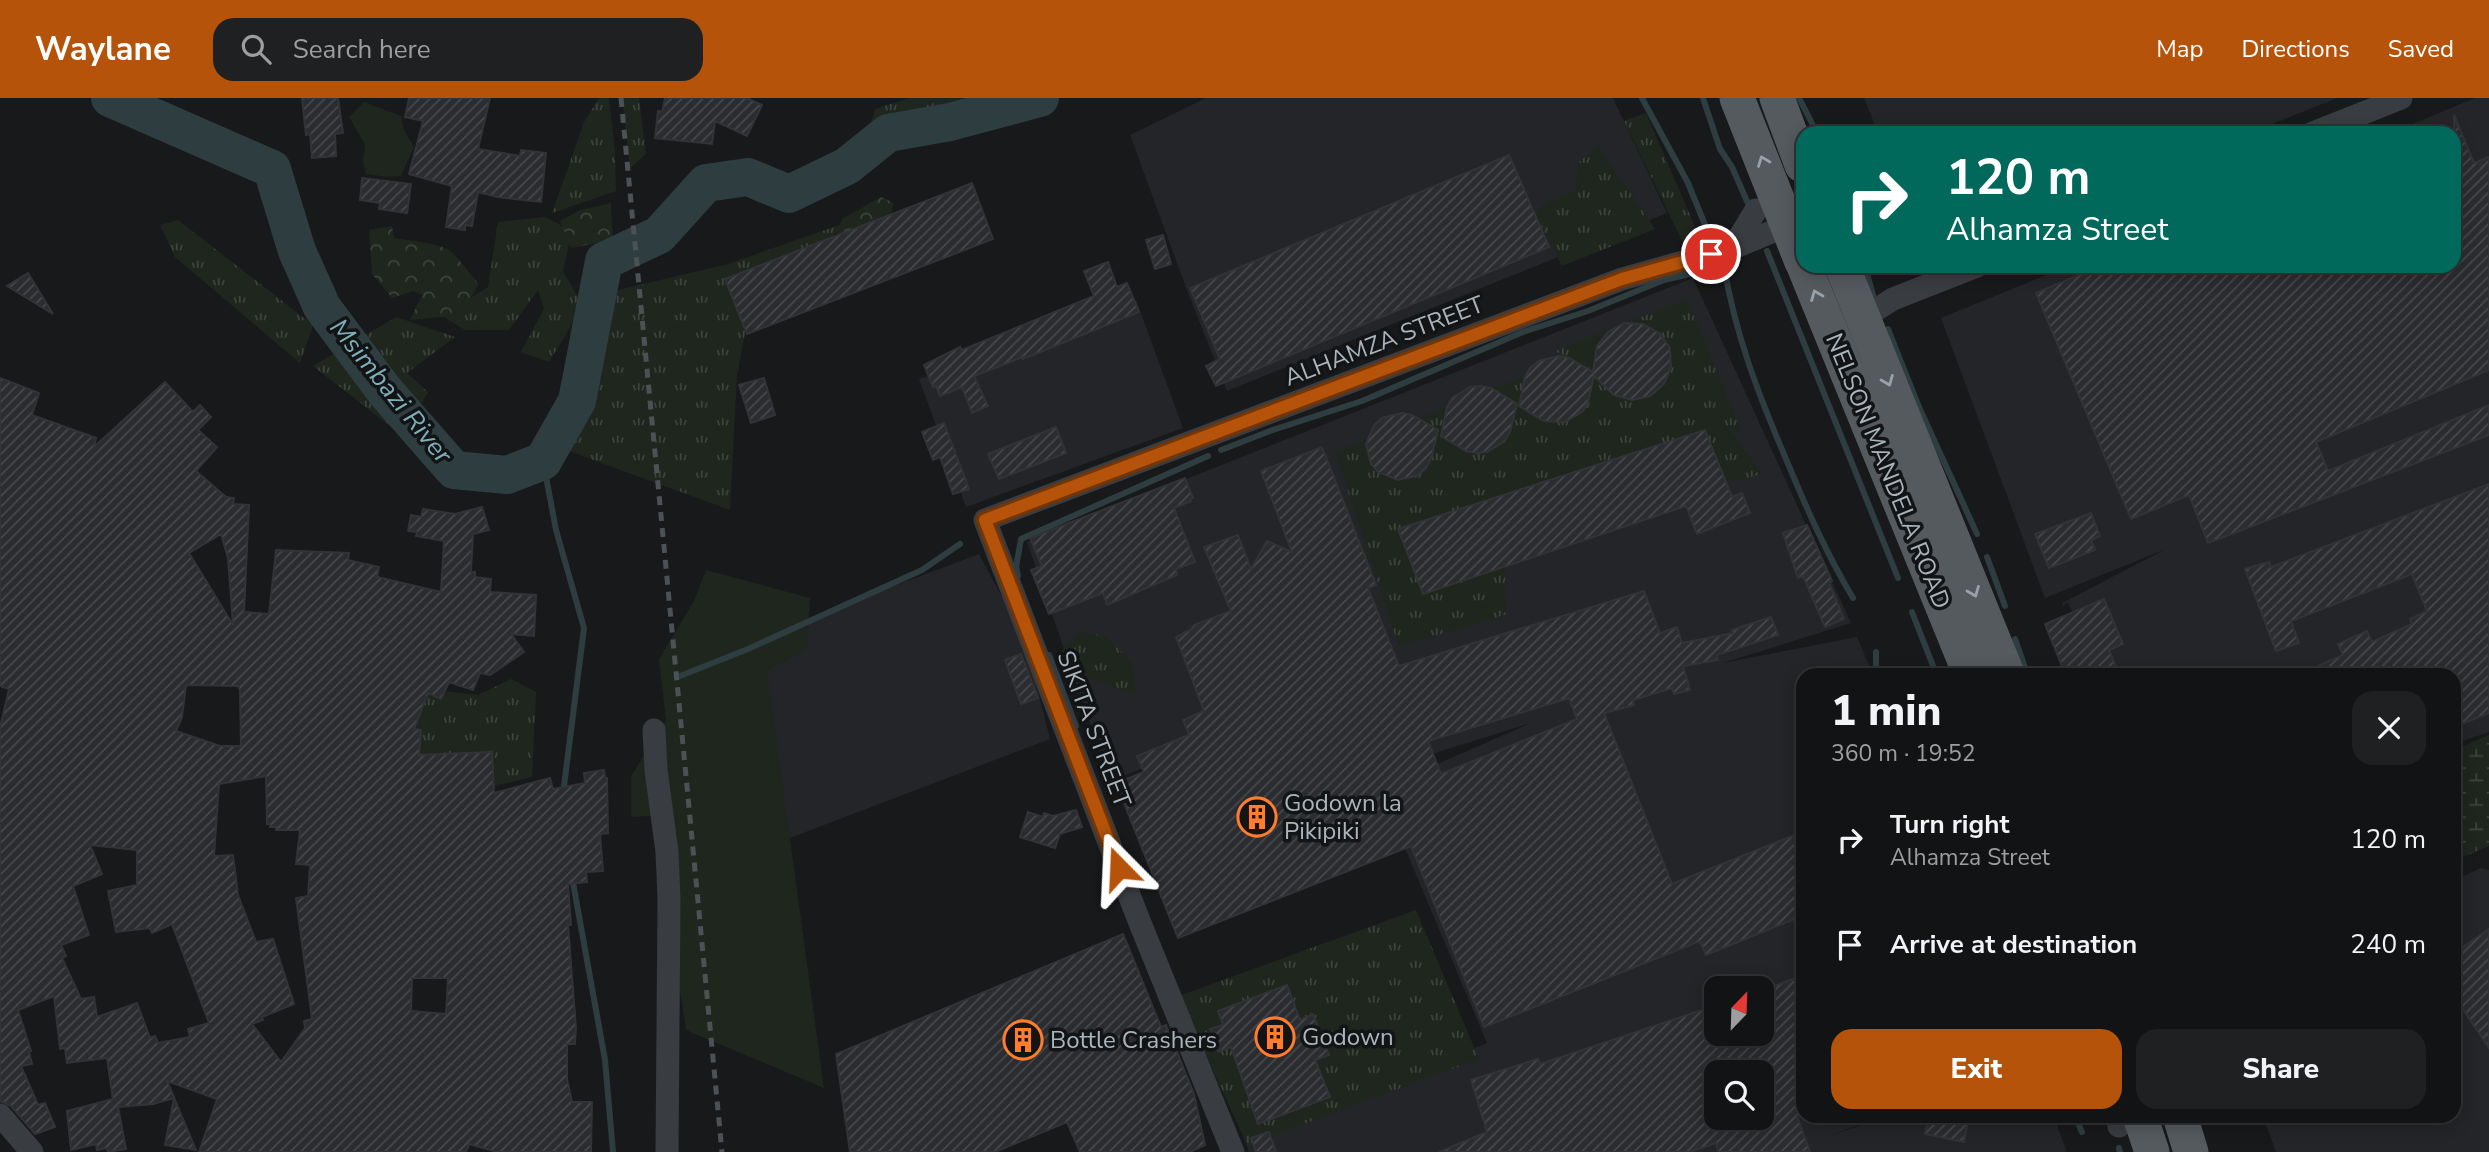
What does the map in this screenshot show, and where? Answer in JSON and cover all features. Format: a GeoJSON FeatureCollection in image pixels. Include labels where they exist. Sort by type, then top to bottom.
{"type":"FeatureCollection","features":[{"type":"Feature","properties":{"kind":"main road","name":"NELSON MANDELA ROAD"},"geometry":{"type":"LineString","coordinates":[[1737,98],[1795,222]]}},
{"type":"Feature","properties":{"kind":"main road"},"geometry":{"type":"LineString","coordinates":[[1777,98],[1796,149]]}},
{"type":"Feature","properties":{"kind":"main road","name":"NELSON MANDELA ROAD"},"geometry":{"type":"LineString","coordinates":[[1807,273],[1968,668]]}},
{"type":"Feature","properties":{"kind":"main road","name":"NELSON MANDELA ROAD"},"geometry":{"type":"LineString","coordinates":[[1845,273],[2005,668]]}},
{"type":"Feature","properties":{"kind":"main road"},"geometry":{"type":"LineString","coordinates":[[2128,1123],[2152,1152]]}},
{"type":"Feature","properties":{"kind":"main road"},"geometry":{"type":"LineString","coordinates":[[2182,1123],[2192,1152]]}},
{"type":"Feature","properties":{"kind":"street"},"geometry":{"type":"LineString","coordinates":[[2331,126],[2401,98]]}},
{"type":"Feature","properties":{"kind":"street"},"geometry":{"type":"LineString","coordinates":[[1733,248],[1756,210]]}},
{"type":"Feature","properties":{"kind":"street","name":"ALHAMZA STREET"},"geometry":{"type":"LineString","coordinates":[[985,520],[1622,279],[1733,248],[1795,222]]}},
{"type":"Feature","properties":{"kind":"street"},"geometry":{"type":"LineString","coordinates":[[1863,318],[1894,299],[1960,273]]}},
{"type":"Feature","properties":{"kind":"street","name":"SIKITA STREET"},"geometry":{"type":"LineString","coordinates":[[985,520],[1138,918],[1233,1152]]}},
{"type":"Feature","properties":{"kind":"street"},"geometry":{"type":"LineString","coordinates":[[654,730],[656,770],[667,852],[669,900],[667,1152]]}},
{"type":"Feature","properties":{"kind":"street"},"geometry":{"type":"LineString","coordinates":[[0,1115],[32,1152]]}},
{"type":"Feature","properties":{"kind":"shaded area"},"geometry":{"type":"Polygon","coordinates":[[[1206,98],[1613,98],[1667,213],[1227,391],[1130,135],[1206,98]]]}},
{"type":"Feature","properties":{"kind":"shaded area"},"geometry":{"type":"Polygon","coordinates":[[[1864,98],[2337,98],[2267,126],[1875,126],[1864,98]]]}},
{"type":"Feature","properties":{"kind":"shaded area"},"geometry":{"type":"Polygon","coordinates":[[[2475,98],[2489,98],[2489,732],[2461,742],[2461,668],[2079,668],[2076,621],[2068,602],[2063,606],[2062,603],[2166,549],[2045,598],[1941,318],[2051,273],[2461,273],[2461,126],[2408,126],[2475,98]]]}},
{"type":"Feature","properties":{"kind":"shaded area"},"geometry":{"type":"Polygon","coordinates":[[[1693,278],[1851,623],[1723,663],[1857,637],[1870,668],[1796,668],[1796,1123],[1864,1123],[1831,1135],[1869,1123],[2056,1123],[2067,1152],[1249,1152],[1244,1137],[1487,1043],[1380,789],[1531,723],[1381,770],[1339,691],[1110,781],[1027,542],[1693,278]]]}},
{"type":"Feature","properties":{"kind":"shaded area"},"geometry":{"type":"Polygon","coordinates":[[[1136,300],[1183,428],[966,507],[919,379],[1136,300]]]}},
{"type":"Feature","properties":{"kind":"shaded area"},"geometry":{"type":"Polygon","coordinates":[[[979,554],[1025,640],[1050,739],[782,841],[756,638],[979,554]]]}},
{"type":"Feature","properties":{"kind":"shaded area"},"geometry":{"type":"Polygon","coordinates":[[[2480,868],[2489,870],[2489,1152],[2276,1152],[2265,1123],[2461,1123],[2461,878],[2480,868]]]}},
{"type":"Feature","properties":{"kind":"green space"},"geometry":{"type":"Polygon","coordinates":[[[599,98],[609,98],[616,191],[552,213],[584,122],[599,98]]]}},
{"type":"Feature","properties":{"kind":"green space"},"geometry":{"type":"Polygon","coordinates":[[[622,98],[639,98],[646,154],[627,171],[630,166],[622,98]]]}},
{"type":"Feature","properties":{"kind":"green space"},"geometry":{"type":"Polygon","coordinates":[[[909,98],[977,99],[870,126],[875,109],[909,98]]]}},
{"type":"Feature","properties":{"kind":"green space"},"geometry":{"type":"Polygon","coordinates":[[[364,102],[401,116],[404,130],[414,147],[401,176],[366,174],[363,162],[365,145],[349,117],[364,102]]]}},
{"type":"Feature","properties":{"kind":"green space"},"geometry":{"type":"Polygon","coordinates":[[[1646,113],[1702,243],[1685,247],[1624,121],[1646,113]]]}},
{"type":"Feature","properties":{"kind":"green space"},"geometry":{"type":"Polygon","coordinates":[[[1598,146],[1655,229],[1562,266],[1535,214],[1543,205],[1576,190],[1578,163],[1598,146]]]}},
{"type":"Feature","properties":{"kind":"green space"},"geometry":{"type":"Polygon","coordinates":[[[881,197],[894,203],[887,228],[830,252],[842,219],[881,197]]]}},
{"type":"Feature","properties":{"kind":"green space"},"geometry":{"type":"Polygon","coordinates":[[[611,203],[613,240],[571,248],[560,221],[580,210],[611,203]]]}},
{"type":"Feature","properties":{"kind":"green space"},"geometry":{"type":"Polygon","coordinates":[[[545,217],[572,231],[563,271],[583,306],[549,362],[521,352],[544,309],[538,290],[509,330],[465,330],[442,316],[488,287],[498,222],[545,217]]]}},
{"type":"Feature","properties":{"kind":"green space"},"geometry":{"type":"Polygon","coordinates":[[[178,220],[313,325],[300,363],[175,257],[160,225],[178,220]]]}},
{"type":"Feature","properties":{"kind":"green space"},"geometry":{"type":"Polygon","coordinates":[[[848,222],[749,313],[737,375],[730,510],[547,443],[614,291],[728,264],[848,222]]]}},
{"type":"Feature","properties":{"kind":"green space"},"geometry":{"type":"Polygon","coordinates":[[[392,226],[394,238],[429,243],[449,250],[479,284],[460,315],[410,320],[422,295],[413,291],[392,298],[372,274],[369,230],[392,226]]]}},
{"type":"Feature","properties":{"kind":"green space"},"geometry":{"type":"Polygon","coordinates":[[[1687,299],[1742,433],[1729,428],[1762,474],[1504,541],[1507,614],[1399,647],[1335,452],[1569,358],[1590,367],[1555,351],[1687,299]]]}},
{"type":"Feature","properties":{"kind":"green space"},"geometry":{"type":"Polygon","coordinates":[[[396,317],[455,337],[407,373],[428,392],[403,436],[313,366],[396,317]]]}},
{"type":"Feature","properties":{"kind":"green space"},"geometry":{"type":"Polygon","coordinates":[[[706,570],[810,598],[807,649],[767,670],[824,1088],[686,1030],[654,816],[631,817],[631,776],[666,721],[659,659],[694,601],[706,570]]]}},
{"type":"Feature","properties":{"kind":"green space"},"geometry":{"type":"Polygon","coordinates":[[[1079,631],[1105,636],[1132,662],[1136,694],[1080,675],[1055,658],[1079,631]]]}},
{"type":"Feature","properties":{"kind":"green space"},"geometry":{"type":"Polygon","coordinates":[[[511,679],[536,692],[532,777],[478,790],[406,767],[404,687],[478,695],[511,679]]]}},
{"type":"Feature","properties":{"kind":"green space"},"geometry":{"type":"Polygon","coordinates":[[[2489,735],[2489,846],[2461,858],[2461,747],[2489,735]]]}},
{"type":"Feature","properties":{"kind":"green space"},"geometry":{"type":"Polygon","coordinates":[[[1416,910],[1479,1059],[1247,1145],[1179,996],[1416,910]]]}},
{"type":"Feature","properties":{"kind":"building"},"geometry":{"type":"Polygon","coordinates":[[[302,98],[338,98],[343,133],[335,134],[336,156],[312,158],[310,134],[306,135],[302,98]]]}},
{"type":"Feature","properties":{"kind":"building"},"geometry":{"type":"Polygon","coordinates":[[[409,98],[490,98],[478,149],[520,156],[521,150],[546,153],[541,202],[478,192],[472,226],[465,225],[465,230],[446,227],[452,186],[409,174],[423,121],[405,117],[409,98]]]}},
{"type":"Feature","properties":{"kind":"building"},"geometry":{"type":"Polygon","coordinates":[[[665,98],[747,98],[762,105],[747,136],[715,121],[712,144],[655,138],[658,111],[662,112],[665,98]]]}},
{"type":"Feature","properties":{"kind":"building"},"geometry":{"type":"Polygon","coordinates":[[[2461,132],[2474,163],[2489,157],[2489,370],[2316,442],[2328,471],[2489,405],[2489,435],[2208,543],[2189,495],[2131,519],[2036,293],[2083,273],[2461,273],[2461,132]]]}},
{"type":"Feature","properties":{"kind":"building"},"geometry":{"type":"Polygon","coordinates":[[[1509,155],[1549,247],[1216,386],[1206,366],[1220,359],[1190,288],[1509,155]]]}},
{"type":"Feature","properties":{"kind":"building"},"geometry":{"type":"Polygon","coordinates":[[[362,178],[411,184],[407,213],[379,209],[380,203],[360,200],[362,178]]]}},
{"type":"Feature","properties":{"kind":"building"},"geometry":{"type":"Polygon","coordinates":[[[972,183],[993,239],[747,334],[725,279],[972,183]]]}},
{"type":"Feature","properties":{"kind":"building"},"geometry":{"type":"Polygon","coordinates":[[[1163,235],[1171,264],[1155,269],[1146,240],[1163,235]]]}},
{"type":"Feature","properties":{"kind":"building"},"geometry":{"type":"Polygon","coordinates":[[[1108,262],[1117,287],[1127,283],[1139,312],[974,376],[988,406],[972,413],[962,387],[940,396],[936,386],[933,387],[924,365],[960,347],[962,350],[1094,296],[1084,271],[1108,262]]]}},
{"type":"Feature","properties":{"kind":"building"},"geometry":{"type":"Polygon","coordinates":[[[28,273],[53,314],[7,286],[28,273]]]}},
{"type":"Feature","properties":{"kind":"building"},"geometry":{"type":"Polygon","coordinates":[[[1624,323],[1643,324],[1659,333],[1670,348],[1671,367],[1664,384],[1650,396],[1632,400],[1614,395],[1594,376],[1583,411],[1565,422],[1544,421],[1519,406],[1525,377],[1530,368],[1539,361],[1559,356],[1569,358],[1593,372],[1597,346],[1608,332],[1624,323]]]}},
{"type":"Feature","properties":{"kind":"building"},"geometry":{"type":"Polygon","coordinates":[[[0,378],[39,393],[32,415],[96,438],[94,447],[165,382],[193,412],[200,405],[211,417],[198,430],[217,447],[196,471],[226,497],[234,498],[233,504],[249,505],[244,612],[269,614],[276,550],[349,553],[348,560],[379,567],[377,577],[441,592],[444,541],[416,536],[417,532],[408,531],[411,515],[421,517],[423,509],[455,514],[482,507],[489,530],[473,534],[471,572],[475,572],[475,577],[491,579],[490,592],[536,595],[534,636],[511,634],[524,652],[490,675],[480,673],[473,690],[449,682],[441,699],[428,693],[414,729],[421,730],[419,755],[492,752],[494,793],[550,778],[553,789],[585,783],[584,773],[604,770],[607,778],[608,833],[600,834],[603,871],[586,872],[587,882],[568,884],[571,925],[568,925],[576,1028],[575,1044],[567,1044],[567,1079],[572,1102],[592,1102],[591,1152],[497,1152],[469,1144],[466,1152],[199,1152],[217,1099],[167,1081],[196,1150],[165,1145],[174,1098],[153,1104],[118,1107],[126,1149],[108,1152],[107,1148],[97,1150],[96,1144],[71,1150],[67,1111],[113,1099],[107,1058],[67,1063],[65,1048],[60,1049],[54,996],[18,1010],[31,1051],[32,1064],[21,1066],[38,1105],[45,1103],[55,1127],[35,1134],[11,1106],[0,1101],[0,728],[9,689],[0,686],[0,378]],[[221,534],[189,553],[233,625],[228,558],[221,534]],[[186,685],[182,717],[176,731],[220,746],[241,746],[238,686],[186,685]],[[266,776],[219,784],[214,856],[233,855],[238,895],[256,942],[273,939],[294,1004],[252,1024],[281,1062],[305,1028],[304,1021],[312,1019],[296,898],[308,896],[310,865],[296,864],[300,830],[276,830],[276,827],[267,824],[266,776]],[[90,845],[102,874],[73,886],[89,935],[61,945],[66,956],[62,958],[81,999],[94,997],[97,1017],[137,1003],[150,1038],[155,1036],[158,1043],[190,1037],[188,1029],[209,1023],[172,924],[152,933],[150,928],[116,932],[108,891],[137,885],[137,850],[90,845]],[[412,978],[411,1011],[446,1014],[448,978],[412,978]]]}},
{"type":"Feature","properties":{"kind":"building"},"geometry":{"type":"Polygon","coordinates":[[[764,378],[775,415],[751,423],[739,385],[764,378]]]}},
{"type":"Feature","properties":{"kind":"building"},"geometry":{"type":"Polygon","coordinates":[[[1470,387],[1491,388],[1517,404],[1505,441],[1487,452],[1476,453],[1466,451],[1441,436],[1447,407],[1452,398],[1470,387]]]}},
{"type":"Feature","properties":{"kind":"building"},"geometry":{"type":"Polygon","coordinates":[[[1402,413],[1412,415],[1438,430],[1426,468],[1418,475],[1398,480],[1378,472],[1371,464],[1366,444],[1374,425],[1382,418],[1402,413]]]}},
{"type":"Feature","properties":{"kind":"building"},"geometry":{"type":"Polygon","coordinates":[[[944,423],[969,489],[953,494],[940,457],[933,460],[922,432],[944,423]]]}},
{"type":"Feature","properties":{"kind":"building"},"geometry":{"type":"Polygon","coordinates":[[[1056,427],[1066,453],[999,479],[988,454],[1056,427]]]}},
{"type":"Feature","properties":{"kind":"building"},"geometry":{"type":"Polygon","coordinates":[[[1705,430],[1732,497],[1742,493],[1750,513],[1697,534],[1686,506],[1423,594],[1398,529],[1705,430]]]}},
{"type":"Feature","properties":{"kind":"building"},"geometry":{"type":"Polygon","coordinates":[[[1322,447],[1376,585],[1368,588],[1399,666],[1644,591],[1660,633],[1677,627],[1682,643],[1733,633],[1732,630],[1771,617],[1778,635],[1717,655],[1718,660],[1683,666],[1690,690],[1674,694],[1672,688],[1633,700],[1634,705],[1604,713],[1672,884],[1796,834],[1796,918],[1706,955],[1700,941],[1484,1027],[1411,846],[1178,938],[1116,783],[1144,772],[1137,756],[1189,735],[1183,720],[1204,711],[1176,637],[1194,625],[1231,611],[1204,547],[1238,535],[1251,569],[1267,541],[1292,552],[1261,471],[1322,447]],[[1569,698],[1428,741],[1441,774],[1577,719],[1569,698]]]}},
{"type":"Feature","properties":{"kind":"building"},"geometry":{"type":"Polygon","coordinates":[[[1185,478],[1193,498],[1174,508],[1195,562],[1176,569],[1177,575],[1107,605],[1103,593],[1049,614],[1031,570],[1042,566],[1030,538],[1185,478]]]}},
{"type":"Feature","properties":{"kind":"building"},"geometry":{"type":"Polygon","coordinates":[[[2489,484],[2489,713],[2461,724],[2461,668],[2313,668],[2343,655],[2338,644],[2367,631],[2372,642],[2412,624],[2410,619],[2427,611],[2412,574],[2291,621],[2299,643],[2276,651],[2245,569],[2269,562],[2271,567],[2489,484]]]}},
{"type":"Feature","properties":{"kind":"building"},"geometry":{"type":"Polygon","coordinates":[[[2091,513],[2100,536],[2091,540],[2095,550],[2049,568],[2035,534],[2091,513]]]}},
{"type":"Feature","properties":{"kind":"building"},"geometry":{"type":"Polygon","coordinates":[[[1807,525],[1832,581],[1829,583],[1844,619],[1825,627],[1803,576],[1798,578],[1783,533],[1807,525]]]}},
{"type":"Feature","properties":{"kind":"building"},"geometry":{"type":"Polygon","coordinates":[[[2104,599],[2123,644],[2109,650],[2117,668],[2063,668],[2045,624],[2104,599]]]}},
{"type":"Feature","properties":{"kind":"building"},"geometry":{"type":"Polygon","coordinates":[[[1021,654],[1038,698],[1021,704],[1005,660],[1021,654]]]}},
{"type":"Feature","properties":{"kind":"building"},"geometry":{"type":"Polygon","coordinates":[[[1076,810],[1082,827],[1060,834],[1055,848],[1020,837],[1028,812],[1043,817],[1044,813],[1053,816],[1076,810]]]}},
{"type":"Feature","properties":{"kind":"building"},"geometry":{"type":"Polygon","coordinates":[[[2489,929],[2489,1048],[2461,1006],[2461,948],[2489,929]]]}},
{"type":"Feature","properties":{"kind":"building","name":"Bottle Crashers"},"geometry":{"type":"Polygon","coordinates":[[[1123,934],[1161,1027],[1166,1025],[1194,1094],[1205,1145],[1190,1152],[1080,1152],[1067,1122],[995,1152],[850,1152],[836,1054],[1123,934]]]}},
{"type":"Feature","properties":{"kind":"building"},"geometry":{"type":"Polygon","coordinates":[[[1796,978],[1796,1123],[1800,1123],[1810,1152],[1718,1152],[1716,1143],[1690,1152],[1439,1152],[1487,1132],[1471,1080],[1538,1059],[1540,1064],[1704,1009],[1704,1046],[1774,1046],[1774,986],[1796,978]]]}},
{"type":"Feature","properties":{"kind":"building","name":"Godown"},"geometry":{"type":"Polygon","coordinates":[[[1287,985],[1300,1020],[1313,1014],[1329,1055],[1315,1060],[1330,1097],[1258,1124],[1231,1047],[1218,1052],[1210,1029],[1223,1025],[1218,1011],[1287,985]]]}},
{"type":"Feature","properties":{"kind":"building"},"geometry":{"type":"Polygon","coordinates":[[[1927,1123],[1968,1123],[1964,1142],[1925,1134],[1927,1123]]]}},
{"type":"Feature","properties":{"kind":"building"},"geometry":{"type":"Polygon","coordinates":[[[1269,1132],[1276,1152],[1256,1152],[1251,1138],[1269,1132]]]}},
{"type":"Feature","properties":{"kind":"waterway","name":"Msimbazi River"},"geometry":{"type":"LineString","coordinates":[[110,98],[272,169],[297,251],[322,307],[384,390],[454,470],[507,475],[543,461],[577,401],[604,261],[659,235],[706,183],[748,177],[789,194],[847,166],[888,133],[950,122],[1040,98]]}},
{"type":"Feature","properties":{"kind":"waterway"},"geometry":{"type":"LineString","coordinates":[[1642,98],[1688,183],[1710,237]]}},
{"type":"Feature","properties":{"kind":"waterway"},"geometry":{"type":"LineString","coordinates":[[1703,98],[1720,149],[1732,167],[1750,208]]}},
{"type":"Feature","properties":{"kind":"waterway"},"geometry":{"type":"LineString","coordinates":[[1799,98],[1813,126]]}},
{"type":"Feature","properties":{"kind":"waterway"},"geometry":{"type":"LineString","coordinates":[[1767,251],[1898,578]]}},
{"type":"Feature","properties":{"kind":"waterway"},"geometry":{"type":"LineString","coordinates":[[1221,450],[1362,401],[1523,332],[1588,311],[1664,280],[1724,266],[1741,340],[1766,412],[1817,530],[1853,598]]}},
{"type":"Feature","properties":{"kind":"waterway"},"geometry":{"type":"LineString","coordinates":[[1867,273],[1873,295]]}},
{"type":"Feature","properties":{"kind":"waterway"},"geometry":{"type":"LineString","coordinates":[[1888,329],[1919,407],[1977,534]]}},
{"type":"Feature","properties":{"kind":"waterway"},"geometry":{"type":"LineString","coordinates":[[1018,576],[1016,567],[1021,539],[1208,456]]}},
{"type":"Feature","properties":{"kind":"waterway"},"geometry":{"type":"LineString","coordinates":[[543,461],[556,530],[584,628],[563,794]]}},
{"type":"Feature","properties":{"kind":"waterway"},"geometry":{"type":"LineString","coordinates":[[680,676],[748,649],[922,570],[960,544]]}},
{"type":"Feature","properties":{"kind":"waterway"},"geometry":{"type":"LineString","coordinates":[[1987,557],[2005,606]]}},
{"type":"Feature","properties":{"kind":"waterway"},"geometry":{"type":"LineString","coordinates":[[1912,612],[1934,668]]}},
{"type":"Feature","properties":{"kind":"waterway"},"geometry":{"type":"LineString","coordinates":[[2015,639],[2025,668]]}},
{"type":"Feature","properties":{"kind":"waterway"},"geometry":{"type":"LineString","coordinates":[[1876,652],[1876,668]]}},
{"type":"Feature","properties":{"kind":"waterway"},"geometry":{"type":"LineString","coordinates":[[1049,655],[1076,726]]}},
{"type":"Feature","properties":{"kind":"waterway"},"geometry":{"type":"LineString","coordinates":[[572,877],[605,1060],[613,1152]]}},
{"type":"Feature","properties":{"kind":"waterway"},"geometry":{"type":"LineString","coordinates":[[2078,1123],[2082,1132]]}},
{"type":"Feature","properties":{"kind":"waterway"},"geometry":{"type":"LineString","coordinates":[[2119,1148],[2120,1152]]}},
{"type":"Feature","properties":{"kind":"railway"},"geometry":{"type":"LineString","coordinates":[[621,98],[722,1152]]}},
{"type":"Feature","properties":{"kind":"place","name":"Godown la Pikipiki"},"geometry":{"type":"Point","coordinates":[1257,817]}},
{"type":"Feature","properties":{"kind":"place","name":"Godown"},"geometry":{"type":"Point","coordinates":[1275,1037]}},
{"type":"Feature","properties":{"kind":"place","name":"Bottle Crashers"},"geometry":{"type":"Point","coordinates":[1023,1040]}},
{"type":"Feature","properties":{"kind":"route"},"geometry":{"type":"LineString","coordinates":[[1119,868],[985,520],[1622,279],[1711,254]]}}]}
